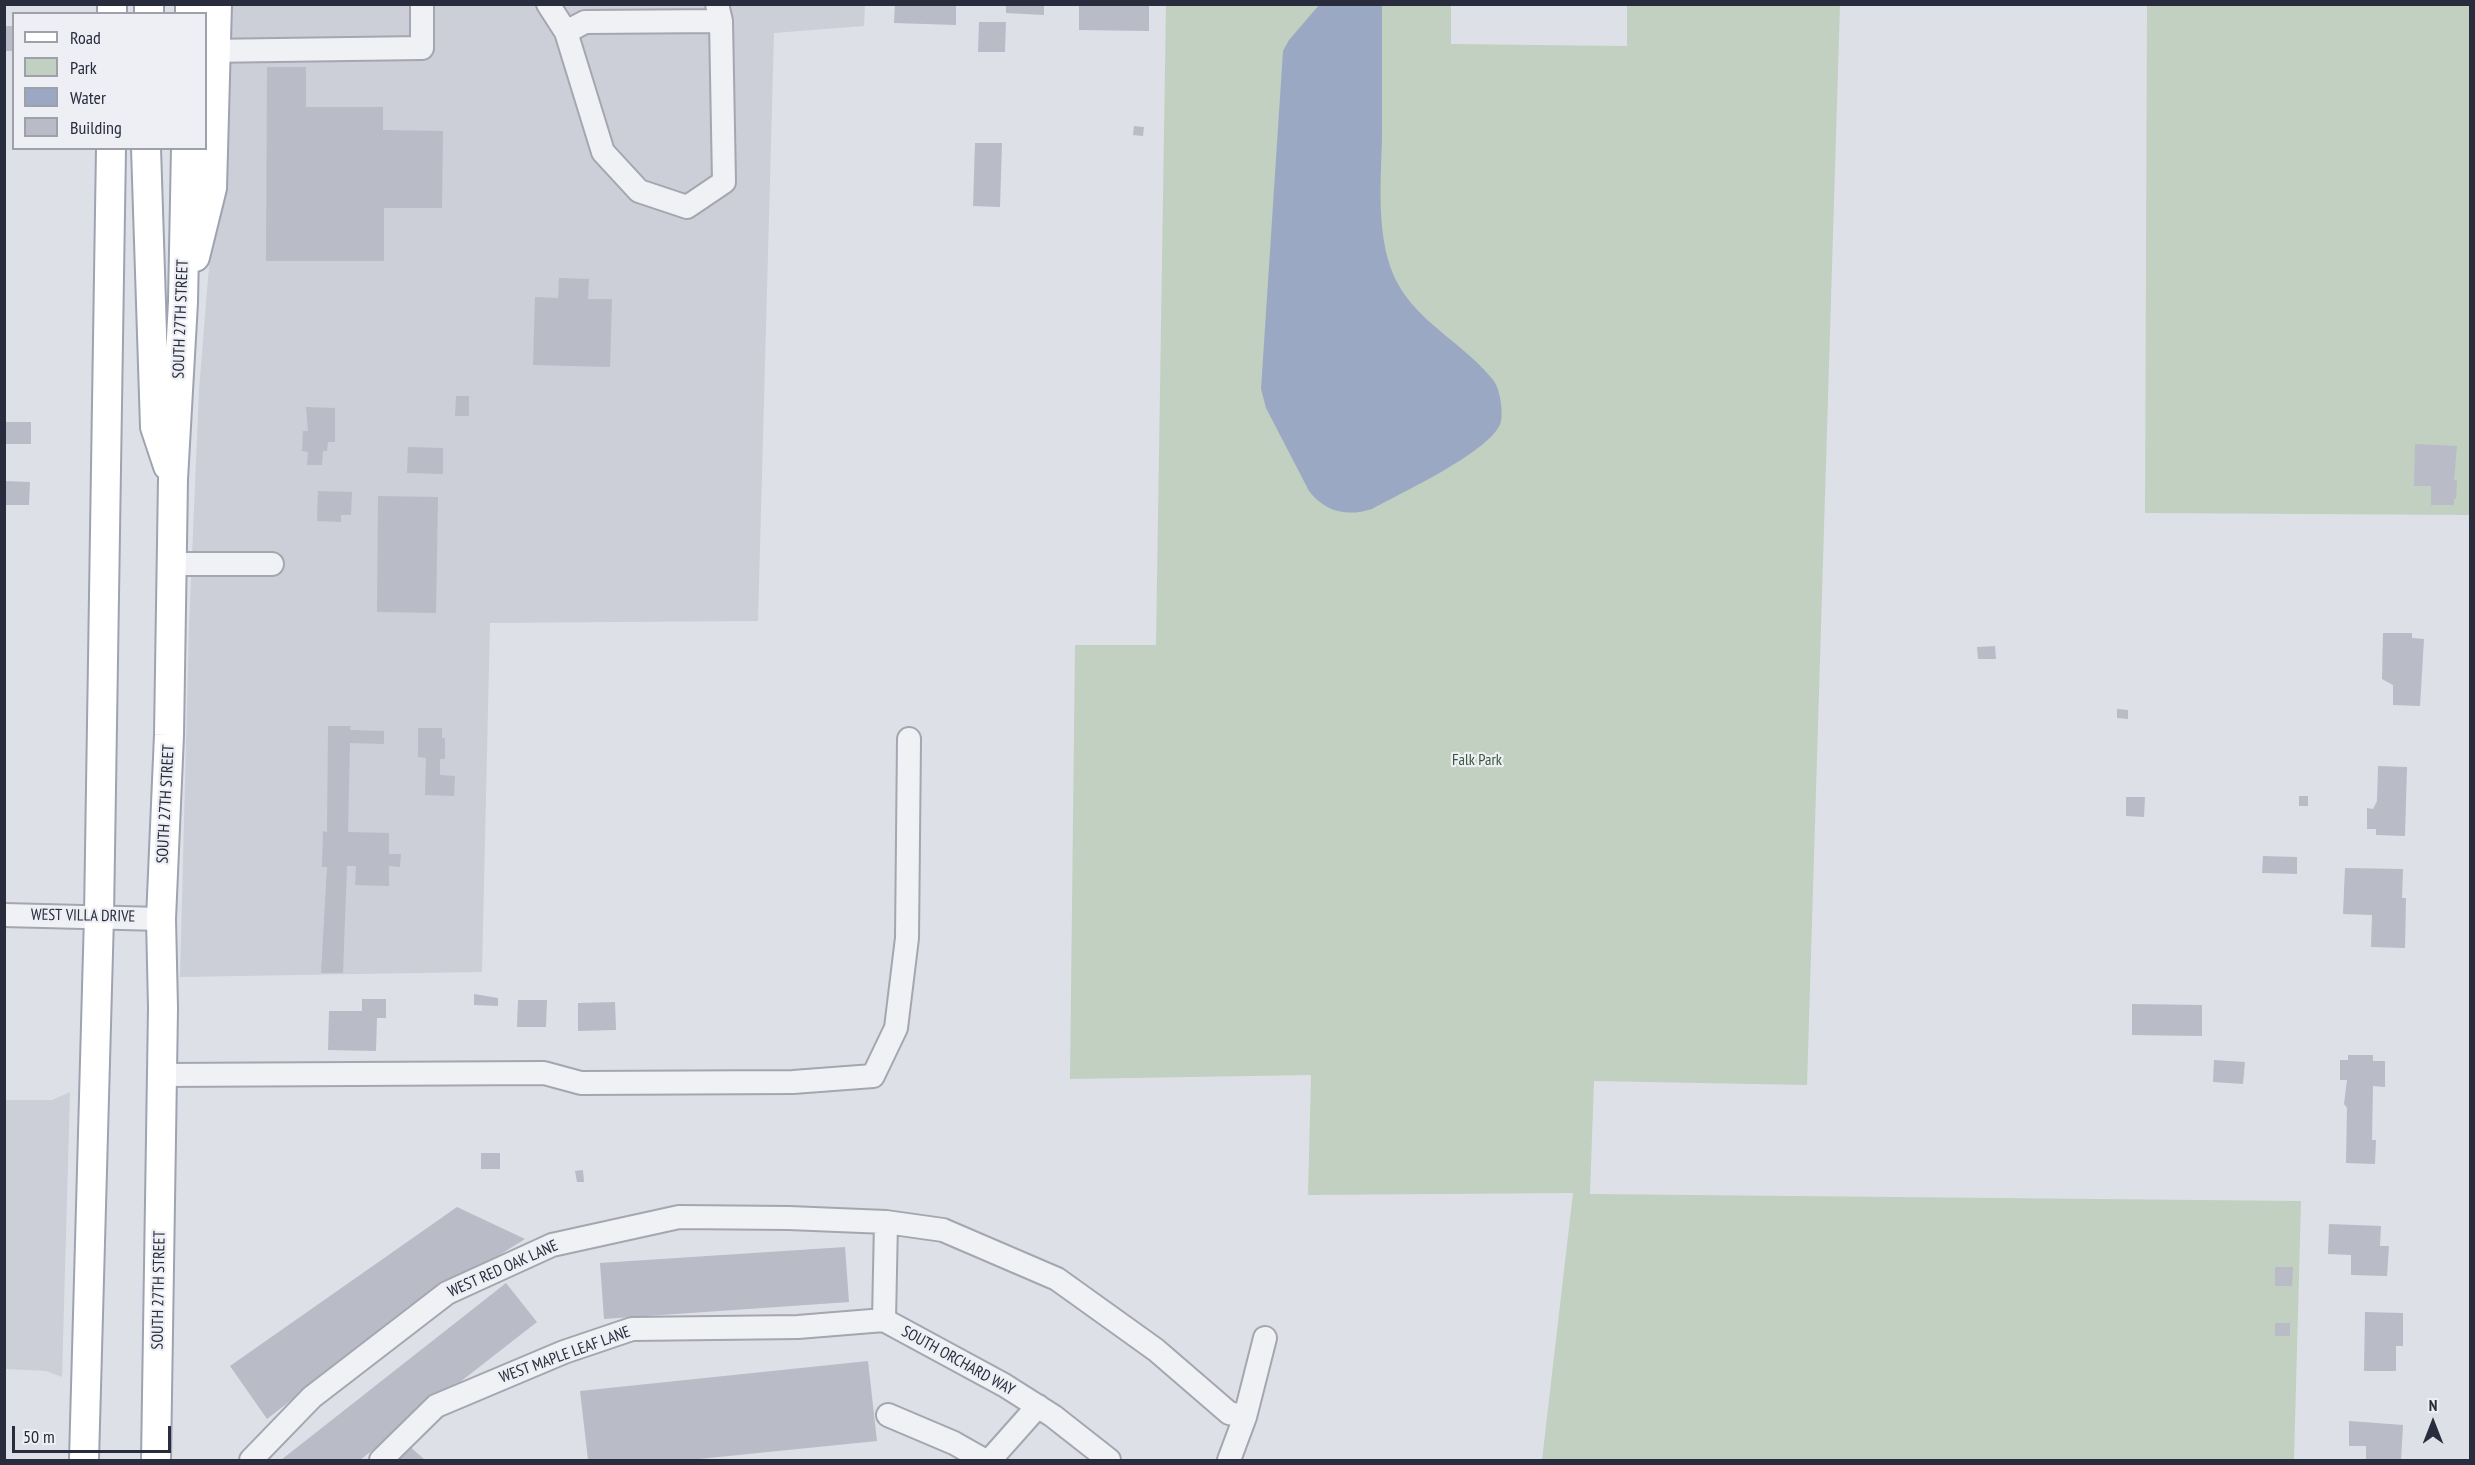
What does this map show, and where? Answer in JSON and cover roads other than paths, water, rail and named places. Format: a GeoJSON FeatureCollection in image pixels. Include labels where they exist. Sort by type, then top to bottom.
{"type":"FeatureCollection","features":[{"type":"Feature","properties":{"kind":"main road"},"geometry":{"type":"LineString","coordinates":[[183,302],[213,188],[211,51],[217,4]]}},
{"type":"Feature","properties":{"kind":"main road"},"geometry":{"type":"LineString","coordinates":[[84,1461],[99,916],[111,150]]}},
{"type":"Feature","properties":{"kind":"main road"},"geometry":{"type":"LineString","coordinates":[[146,150],[155,427],[173,479]]}},
{"type":"Feature","properties":{"kind":"main road","name":"SOUTH 27TH STREET"},"geometry":{"type":"LineString","coordinates":[[156,1461],[162,1075],[161,919],[170,735],[173,479],[183,302],[186,150]]}},
{"type":"Feature","properties":{"kind":"street"},"geometry":{"type":"LineString","coordinates":[[211,51],[422,48],[422,4]]}},
{"type":"Feature","properties":{"kind":"street"},"geometry":{"type":"LineString","coordinates":[[548,4],[566,32],[603,152],[639,190],[687,207],[724,182],[719,13],[585,22],[566,32]]}},
{"type":"Feature","properties":{"kind":"street"},"geometry":{"type":"LineString","coordinates":[[172,564],[272,564]]}},
{"type":"Feature","properties":{"kind":"street"},"geometry":{"type":"LineString","coordinates":[[162,1075],[544,1073],[581,1083],[793,1082],[873,1076],[896,1028],[907,938],[909,739]]}},
{"type":"Feature","properties":{"kind":"street","name":"WEST VILLA DRIVE"},"geometry":{"type":"LineString","coordinates":[[4,915],[161,919]]}},
{"type":"Feature","properties":{"kind":"street","name":"WEST RED OAK LANE"},"geometry":{"type":"LineString","coordinates":[[251,1461],[312,1397],[447,1293],[552,1245],[680,1217],[886,1222],[943,1230],[1057,1279],[1156,1350],[1229,1413],[1245,1417]]}},
{"type":"Feature","properties":{"kind":"street","name":"SOUTH ORCHARD WAY"},"geometry":{"type":"LineString","coordinates":[[886,1222],[884,1320],[1038,1406],[1109,1461]]}},
{"type":"Feature","properties":{"kind":"street","name":"WEST MAPLE LEAF LANE"},"geometry":{"type":"LineString","coordinates":[[381,1461],[436,1406],[564,1352],[632,1329],[798,1327],[884,1320]]}},
{"type":"Feature","properties":{"kind":"street"},"geometry":{"type":"LineString","coordinates":[[1229,1461],[1245,1417],[1266,1338]]}},
{"type":"Feature","properties":{"kind":"street"},"geometry":{"type":"LineString","coordinates":[[990,1461],[1038,1406]]}},
{"type":"Feature","properties":{"kind":"street"},"geometry":{"type":"LineString","coordinates":[[888,1415],[954,1443],[984,1461]]}},
{"type":"Feature","properties":{"kind":"water"},"geometry":{"type":"Polygon","coordinates":[[[1320,4],[1382,5],[1381,212],[1391,268],[1398,284],[1418,311],[1471,357],[1494,381],[1501,406],[1501,421],[1495,432],[1483,444],[1423,482],[1372,509],[1354,513],[1329,508],[1309,491],[1266,408],[1261,389],[1283,51],[1289,40],[1320,4]]]}},
{"type":"Feature","properties":{"kind":"park label","name":"Falk Park"},"geometry":{"type":"Point","coordinates":[1477,760]}}]}
